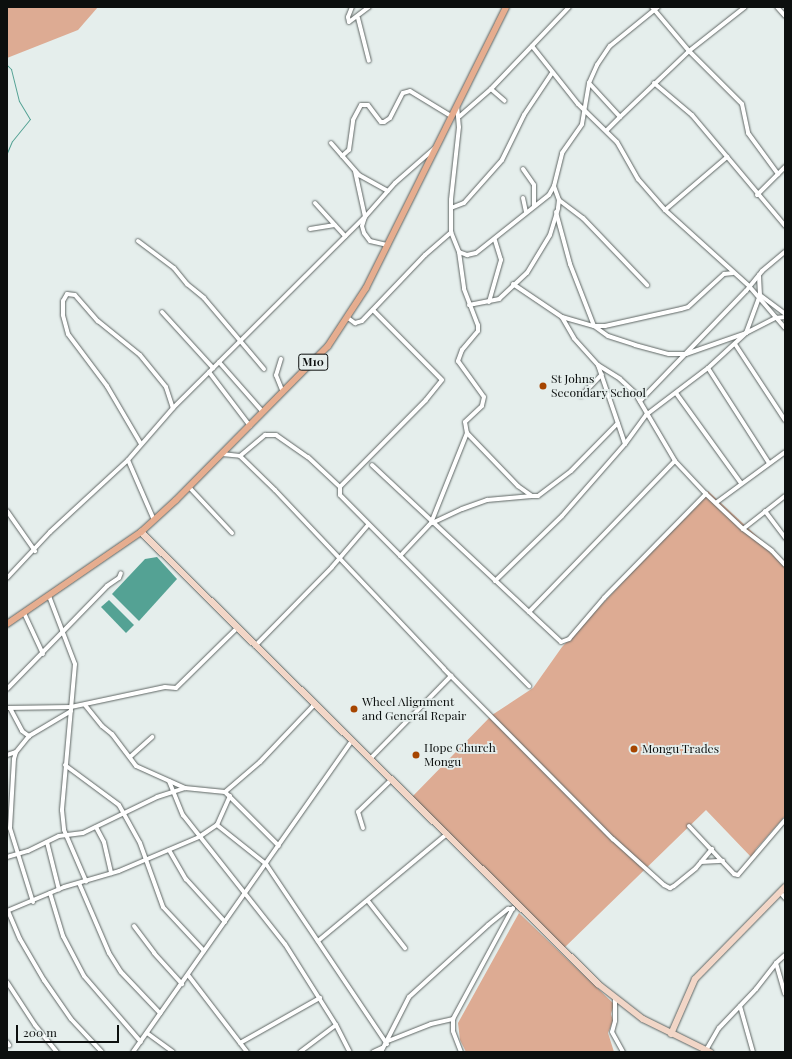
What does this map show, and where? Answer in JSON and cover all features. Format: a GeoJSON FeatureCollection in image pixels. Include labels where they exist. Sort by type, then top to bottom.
{"type":"FeatureCollection","features":[{"type":"Feature","properties":{"kind":"main road","name":"M10"},"geometry":{"type":"LineString","coordinates":[[7,624],[141,532],[189,487],[328,346],[348,318],[387,245],[456,104],[506,7]]}},
{"type":"Feature","properties":{"kind":"main road"},"geometry":{"type":"LineString","coordinates":[[141,532],[255,646],[371,758],[447,834],[515,906],[615,999],[643,1019],[707,1051]]}},
{"type":"Feature","properties":{"kind":"main road"},"geometry":{"type":"LineString","coordinates":[[671,1034],[697,977],[783,890]]}},
{"type":"Feature","properties":{"kind":"street"},"geometry":{"type":"LineString","coordinates":[[352,7],[348,17],[349,22],[358,18],[369,7]]}},
{"type":"Feature","properties":{"kind":"street"},"geometry":{"type":"LineString","coordinates":[[460,116],[491,88],[569,7]]}},
{"type":"Feature","properties":{"kind":"street"},"geometry":{"type":"LineString","coordinates":[[607,130],[654,83],[689,51],[745,7]]}},
{"type":"Feature","properties":{"kind":"street"},"geometry":{"type":"LineString","coordinates":[[777,7],[785,16]]}},
{"type":"Feature","properties":{"kind":"street"},"geometry":{"type":"LineString","coordinates":[[459,252],[467,255],[476,253],[495,240],[526,212],[549,195],[554,186],[562,153],[580,130],[590,83],[597,65],[610,46],[655,8],[689,51],[742,104],[748,133],[778,174]]}},
{"type":"Feature","properties":{"kind":"street"},"geometry":{"type":"LineString","coordinates":[[358,18],[369,61]]}},
{"type":"Feature","properties":{"kind":"street"},"geometry":{"type":"LineString","coordinates":[[532,46],[552,73],[585,110],[607,130],[620,146],[638,179],[665,210],[749,286],[785,328]]}},
{"type":"Feature","properties":{"kind":"street"},"geometry":{"type":"LineString","coordinates":[[452,208],[464,203],[502,160],[524,115],[552,73]]}},
{"type":"Feature","properties":{"kind":"street"},"geometry":{"type":"LineString","coordinates":[[590,83],[620,117]]}},
{"type":"Feature","properties":{"kind":"street"},"geometry":{"type":"LineString","coordinates":[[654,83],[692,116],[757,195],[785,226]]}},
{"type":"Feature","properties":{"kind":"street"},"geometry":{"type":"LineString","coordinates":[[491,88],[505,101]]}},
{"type":"Feature","properties":{"kind":"street"},"geometry":{"type":"LineString","coordinates":[[342,156],[349,150],[353,120],[361,106],[368,105],[381,122],[384,122],[390,118],[403,94],[410,91],[451,116]]}},
{"type":"Feature","properties":{"kind":"street"},"geometry":{"type":"LineString","coordinates":[[400,556],[431,523],[467,434],[465,422],[482,406],[484,397],[459,365],[462,350],[478,331],[478,325],[469,305],[459,252],[451,232],[460,116],[456,104]]}},
{"type":"Feature","properties":{"kind":"street"},"geometry":{"type":"LineString","coordinates":[[331,143],[355,171],[367,181],[388,191]]}},
{"type":"Feature","properties":{"kind":"street"},"geometry":{"type":"LineString","coordinates":[[7,578],[35,551],[56,527],[128,460],[173,408],[365,216],[388,191],[435,148]]}},
{"type":"Feature","properties":{"kind":"street"},"geometry":{"type":"LineString","coordinates":[[665,210],[727,157]]}},
{"type":"Feature","properties":{"kind":"street"},"geometry":{"type":"LineString","coordinates":[[757,195],[785,167]]}},
{"type":"Feature","properties":{"kind":"street"},"geometry":{"type":"LineString","coordinates":[[523,169],[534,185],[534,206]]}},
{"type":"Feature","properties":{"kind":"street"},"geometry":{"type":"LineString","coordinates":[[355,171],[365,216],[362,226],[366,237],[373,242],[387,245]]}},
{"type":"Feature","properties":{"kind":"street"},"geometry":{"type":"LineString","coordinates":[[554,186],[559,200],[583,218],[647,285]]}},
{"type":"Feature","properties":{"kind":"street"},"geometry":{"type":"LineString","coordinates":[[523,198],[526,212]]}},
{"type":"Feature","properties":{"kind":"street"},"geometry":{"type":"LineString","coordinates":[[469,305],[499,299],[526,273],[548,240],[559,200]]}},
{"type":"Feature","properties":{"kind":"street"},"geometry":{"type":"LineString","coordinates":[[315,203],[345,236]]}},
{"type":"Feature","properties":{"kind":"street"},"geometry":{"type":"LineString","coordinates":[[556,212],[570,264],[594,326],[608,336],[635,346],[669,354],[686,354],[746,333],[776,318],[785,316]]}},
{"type":"Feature","properties":{"kind":"street"},"geometry":{"type":"LineString","coordinates":[[310,229],[335,226]]}},
{"type":"Feature","properties":{"kind":"street"},"geometry":{"type":"LineString","coordinates":[[348,318],[358,324],[425,255],[451,232]]}},
{"type":"Feature","properties":{"kind":"street"},"geometry":{"type":"LineString","coordinates":[[490,302],[502,260],[495,240]]}},
{"type":"Feature","properties":{"kind":"street"},"geometry":{"type":"LineString","coordinates":[[138,241],[174,268],[264,369]]}},
{"type":"Feature","properties":{"kind":"street"},"geometry":{"type":"LineString","coordinates":[[640,401],[759,275],[785,252]]}},
{"type":"Feature","properties":{"kind":"street"},"geometry":{"type":"LineString","coordinates":[[513,284],[562,318],[594,326],[632,322],[681,310],[688,307],[724,274],[734,273]]}},
{"type":"Feature","properties":{"kind":"street"},"geometry":{"type":"LineString","coordinates":[[495,581],[562,516],[625,444],[646,415],[708,368],[746,333],[760,297],[759,275]]}},
{"type":"Feature","properties":{"kind":"street"},"geometry":{"type":"LineString","coordinates":[[141,444],[106,386],[68,334],[63,315],[63,301],[67,294],[75,295],[98,321],[135,350],[166,387],[173,408]]}},
{"type":"Feature","properties":{"kind":"street"},"geometry":{"type":"LineString","coordinates":[[760,297],[785,316]]}},
{"type":"Feature","properties":{"kind":"street"},"geometry":{"type":"LineString","coordinates":[[373,310],[442,380],[426,400],[340,487],[340,495],[528,686]]}},
{"type":"Feature","properties":{"kind":"street"},"geometry":{"type":"LineString","coordinates":[[162,312],[213,368]]}},
{"type":"Feature","properties":{"kind":"street"},"geometry":{"type":"LineString","coordinates":[[562,318],[574,338],[598,365],[620,379],[640,401],[646,415],[675,461],[706,494],[717,502],[743,528],[772,551],[785,565]]}},
{"type":"Feature","properties":{"kind":"street"},"geometry":{"type":"LineString","coordinates":[[735,344],[785,420]]}},
{"type":"Feature","properties":{"kind":"street"},"geometry":{"type":"LineString","coordinates":[[281,359],[276,374],[283,392]]}},
{"type":"Feature","properties":{"kind":"street"},"geometry":{"type":"LineString","coordinates":[[219,362],[263,412]]}},
{"type":"Feature","properties":{"kind":"street"},"geometry":{"type":"LineString","coordinates":[[598,365],[625,444]]}},
{"type":"Feature","properties":{"kind":"street"},"geometry":{"type":"LineString","coordinates":[[708,368],[769,463]]}},
{"type":"Feature","properties":{"kind":"street"},"geometry":{"type":"LineString","coordinates":[[209,372],[250,426]]}},
{"type":"Feature","properties":{"kind":"street"},"geometry":{"type":"LineString","coordinates":[[581,396],[602,374]]}},
{"type":"Feature","properties":{"kind":"street"},"geometry":{"type":"LineString","coordinates":[[676,393],[741,483]]}},
{"type":"Feature","properties":{"kind":"street"},"geometry":{"type":"LineString","coordinates":[[431,523],[462,509],[488,500],[538,496],[547,491],[618,423]]}},
{"type":"Feature","properties":{"kind":"street"},"geometry":{"type":"LineString","coordinates":[[467,434],[532,496]]}},
{"type":"Feature","properties":{"kind":"street"},"geometry":{"type":"LineString","coordinates":[[240,456],[265,435],[276,435],[308,457],[340,487]]}},
{"type":"Feature","properties":{"kind":"street"},"geometry":{"type":"LineString","coordinates":[[717,502],[785,452]]}},
{"type":"Feature","properties":{"kind":"street"},"geometry":{"type":"LineString","coordinates":[[222,454],[240,456],[279,494],[451,676],[613,838],[664,885],[670,888],[674,886],[701,862],[712,849]]}},
{"type":"Feature","properties":{"kind":"street"},"geometry":{"type":"LineString","coordinates":[[128,460],[154,520]]}},
{"type":"Feature","properties":{"kind":"street"},"geometry":{"type":"LineString","coordinates":[[529,612],[675,461]]}},
{"type":"Feature","properties":{"kind":"street"},"geometry":{"type":"LineString","coordinates":[[372,465],[431,523],[529,612],[555,640],[566,641],[706,494]]}},
{"type":"Feature","properties":{"kind":"street"},"geometry":{"type":"LineString","coordinates":[[189,487],[232,533]]}},
{"type":"Feature","properties":{"kind":"street"},"geometry":{"type":"LineString","coordinates":[[743,528],[785,496]]}},
{"type":"Feature","properties":{"kind":"street"},"geometry":{"type":"LineString","coordinates":[[7,510],[35,551]]}},
{"type":"Feature","properties":{"kind":"street"},"geometry":{"type":"LineString","coordinates":[[765,511],[785,538]]}},
{"type":"Feature","properties":{"kind":"street"},"geometry":{"type":"LineString","coordinates":[[255,646],[339,558],[368,525]]}},
{"type":"Feature","properties":{"kind":"street"},"geometry":{"type":"LineString","coordinates":[[7,689],[43,654],[107,586],[119,578],[121,573]]}},
{"type":"Feature","properties":{"kind":"street"},"geometry":{"type":"LineString","coordinates":[[49,596],[75,664],[62,810],[66,834],[86,881]]}},
{"type":"Feature","properties":{"kind":"street"},"geometry":{"type":"LineString","coordinates":[[24,613],[43,654]]}},
{"type":"Feature","properties":{"kind":"street"},"geometry":{"type":"LineString","coordinates":[[7,755],[16,752],[29,736],[71,709],[165,687],[176,688],[237,628]]}},
{"type":"Feature","properties":{"kind":"street"},"geometry":{"type":"LineString","coordinates":[[371,758],[451,676]]}},
{"type":"Feature","properties":{"kind":"street"},"geometry":{"type":"LineString","coordinates":[[225,792],[260,762],[315,704]]}},
{"type":"Feature","properties":{"kind":"street"},"geometry":{"type":"LineString","coordinates":[[85,705],[102,726],[112,734],[136,766],[185,788],[225,792],[279,846]]}},
{"type":"Feature","properties":{"kind":"street"},"geometry":{"type":"LineString","coordinates":[[9,708],[71,709]]}},
{"type":"Feature","properties":{"kind":"street"},"geometry":{"type":"LineString","coordinates":[[9,708],[22,731],[29,736]]}},
{"type":"Feature","properties":{"kind":"street"},"geometry":{"type":"LineString","coordinates":[[130,757],[152,737]]}},
{"type":"Feature","properties":{"kind":"street"},"geometry":{"type":"LineString","coordinates":[[133,1052],[352,740]]}},
{"type":"Feature","properties":{"kind":"street"},"geometry":{"type":"LineString","coordinates":[[16,752],[10,828],[33,902]]}},
{"type":"Feature","properties":{"kind":"street"},"geometry":{"type":"LineString","coordinates":[[65,765],[115,800],[126,814],[147,860],[163,907],[204,951]]}},
{"type":"Feature","properties":{"kind":"street"},"geometry":{"type":"LineString","coordinates":[[363,828],[358,812],[392,779]]}},
{"type":"Feature","properties":{"kind":"street"},"geometry":{"type":"LineString","coordinates":[[169,781],[172,792],[184,815],[199,837],[245,891],[285,944],[320,998],[350,1052]]}},
{"type":"Feature","properties":{"kind":"street"},"geometry":{"type":"LineString","coordinates":[[7,857],[19,854],[66,834],[83,833],[126,814],[157,797],[185,788]]}},
{"type":"Feature","properties":{"kind":"street"},"geometry":{"type":"LineString","coordinates":[[102,1052],[72,1019],[44,980],[20,939],[8,911],[59,890],[147,860],[199,837],[217,825],[230,796]]}},
{"type":"Feature","properties":{"kind":"street"},"geometry":{"type":"LineString","coordinates":[[689,826],[734,874],[738,876],[785,820]]}},
{"type":"Feature","properties":{"kind":"street"},"geometry":{"type":"LineString","coordinates":[[217,825],[266,864],[387,1042]]}},
{"type":"Feature","properties":{"kind":"street"},"geometry":{"type":"LineString","coordinates":[[96,827],[104,842],[111,873]]}},
{"type":"Feature","properties":{"kind":"street"},"geometry":{"type":"LineString","coordinates":[[318,941],[447,834]]}},
{"type":"Feature","properties":{"kind":"street"},"geometry":{"type":"LineString","coordinates":[[47,842],[59,890]]}},
{"type":"Feature","properties":{"kind":"street"},"geometry":{"type":"LineString","coordinates":[[170,850],[186,879],[225,922]]}},
{"type":"Feature","properties":{"kind":"street"},"geometry":{"type":"LineString","coordinates":[[701,862],[723,861]]}},
{"type":"Feature","properties":{"kind":"street"},"geometry":{"type":"LineString","coordinates":[[79,883],[98,930],[113,960],[121,972],[160,1013]]}},
{"type":"Feature","properties":{"kind":"street"},"geometry":{"type":"LineString","coordinates":[[783,890],[785,898]]}},
{"type":"Feature","properties":{"kind":"street"},"geometry":{"type":"LineString","coordinates":[[50,894],[63,936],[84,976],[140,1042]]}},
{"type":"Feature","properties":{"kind":"street"},"geometry":{"type":"LineString","coordinates":[[368,901],[404,948]]}},
{"type":"Feature","properties":{"kind":"street"},"geometry":{"type":"LineString","coordinates":[[461,1052],[453,1031],[453,1019],[515,906]]}},
{"type":"Feature","properties":{"kind":"street"},"geometry":{"type":"LineString","coordinates":[[373,1052],[381,1050],[387,1042],[409,997],[488,925],[515,906]]}},
{"type":"Feature","properties":{"kind":"street"},"geometry":{"type":"LineString","coordinates":[[134,926],[154,953],[182,984]]}},
{"type":"Feature","properties":{"kind":"street"},"geometry":{"type":"LineString","coordinates":[[707,1051],[719,1028],[740,1006],[776,963],[785,955]]}},
{"type":"Feature","properties":{"kind":"street"},"geometry":{"type":"LineString","coordinates":[[776,963],[785,994]]}},
{"type":"Feature","properties":{"kind":"street"},"geometry":{"type":"LineString","coordinates":[[188,975],[213,1004],[248,1052]]}},
{"type":"Feature","properties":{"kind":"street"},"geometry":{"type":"LineString","coordinates":[[7,982],[35,1025],[57,1052]]}},
{"type":"Feature","properties":{"kind":"street"},"geometry":{"type":"LineString","coordinates":[[240,1043],[320,998]]}},
{"type":"Feature","properties":{"kind":"street"},"geometry":{"type":"LineString","coordinates":[[615,999],[615,1021],[612,1032],[623,1052]]}},
{"type":"Feature","properties":{"kind":"street"},"geometry":{"type":"LineString","coordinates":[[740,1006],[753,1052]]}},
{"type":"Feature","properties":{"kind":"street"},"geometry":{"type":"LineString","coordinates":[[387,1042],[431,1024],[453,1019]]}},
{"type":"Feature","properties":{"kind":"street"},"geometry":{"type":"LineString","coordinates":[[300,1052],[336,1025]]}},
{"type":"Feature","properties":{"kind":"street"},"geometry":{"type":"LineString","coordinates":[[147,1033],[173,1052]]}},
{"type":"Feature","properties":{"kind":"shaded area"},"geometry":{"type":"Polygon","coordinates":[[[7,7],[98,7],[78,30],[7,58],[7,7]]]}},
{"type":"Feature","properties":{"kind":"shaded area"},"geometry":{"type":"Polygon","coordinates":[[[708,491],[785,562],[785,816],[756,849],[752,858],[706,810],[563,949],[411,798],[492,715],[533,688],[562,647],[708,491]]]}},
{"type":"Feature","properties":{"kind":"shaded area"},"geometry":{"type":"Polygon","coordinates":[[[157,557],[177,579],[139,621],[112,594],[145,559],[157,557]]]}},
{"type":"Feature","properties":{"kind":"shaded area"},"geometry":{"type":"Polygon","coordinates":[[[109,600],[134,625],[126,633],[101,607],[109,600]]]}},
{"type":"Feature","properties":{"kind":"shaded area"},"geometry":{"type":"Polygon","coordinates":[[[519,913],[614,1004],[611,1014],[613,1021],[608,1033],[614,1052],[466,1052],[460,1040],[458,1023],[519,913]]]}},
{"type":"Feature","properties":{"kind":"waterway"},"geometry":{"type":"LineString","coordinates":[[7,65],[11,69],[19,101],[30,119],[12,141],[7,153]]}},
{"type":"Feature","properties":{"kind":"place","name":"St Johns Secondary School"},"geometry":{"type":"Point","coordinates":[543,386]}},
{"type":"Feature","properties":{"kind":"place","name":"Wheel Alignment and General Repair"},"geometry":{"type":"Point","coordinates":[354,709]}},
{"type":"Feature","properties":{"kind":"place","name":"Mongu Trades"},"geometry":{"type":"Point","coordinates":[634,749]}},
{"type":"Feature","properties":{"kind":"place","name":"Hope Church Mongu"},"geometry":{"type":"Point","coordinates":[416,755]}}]}
